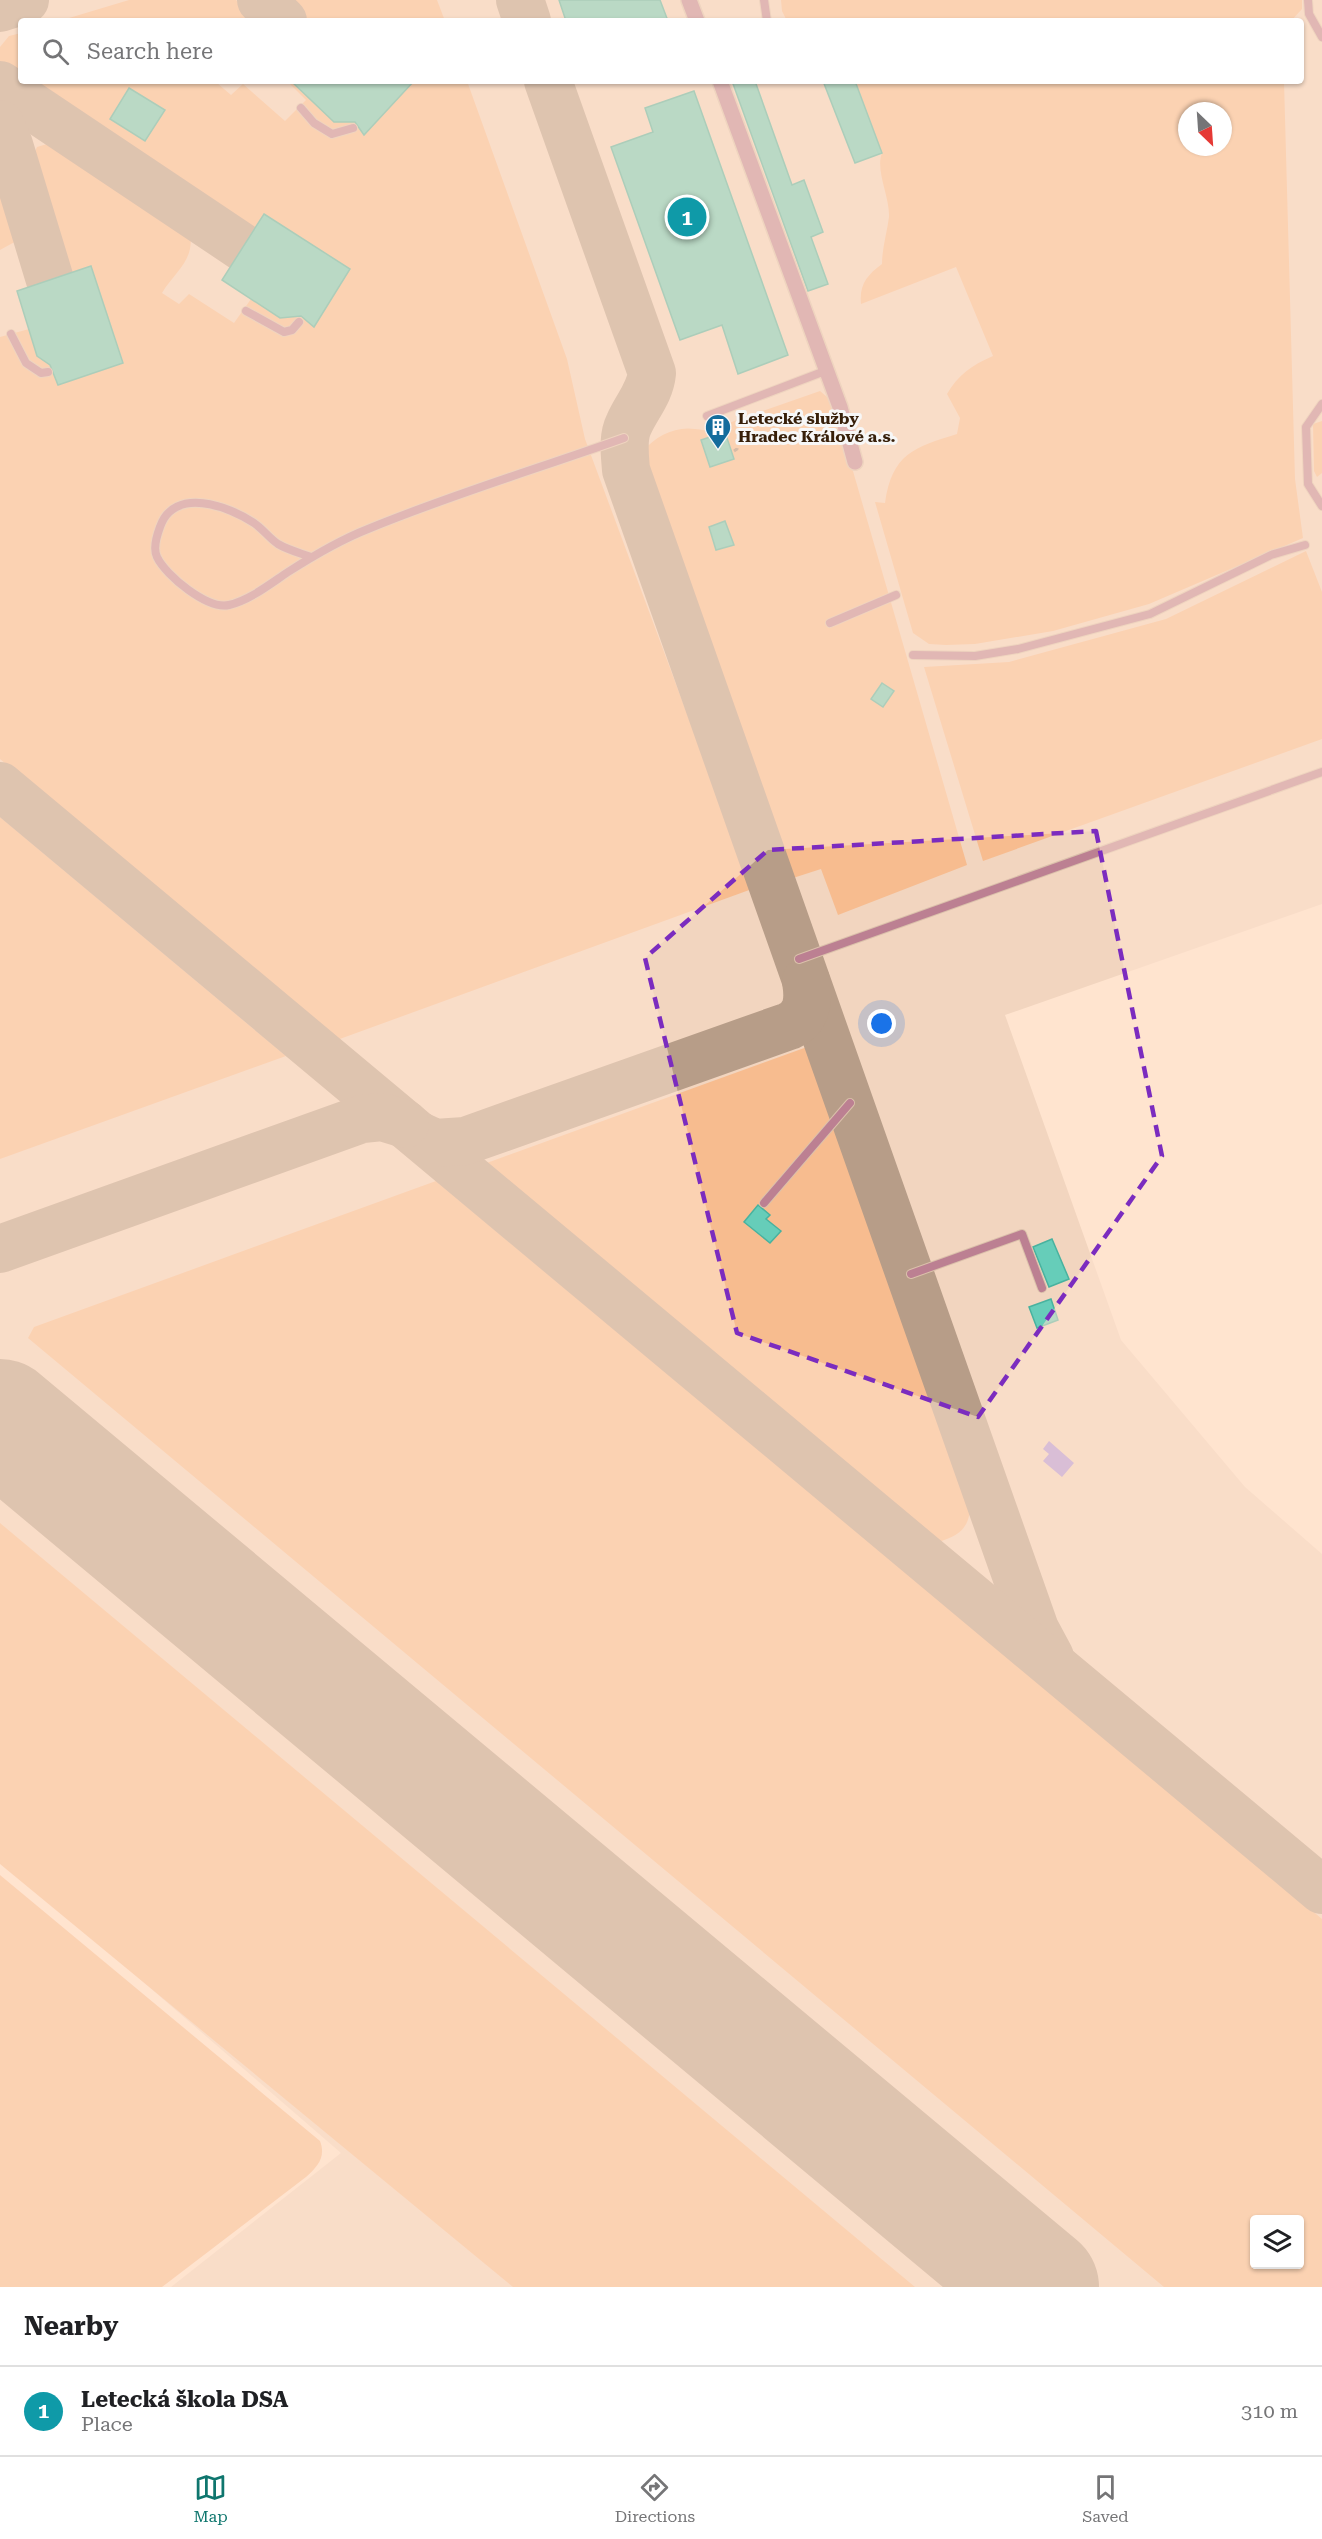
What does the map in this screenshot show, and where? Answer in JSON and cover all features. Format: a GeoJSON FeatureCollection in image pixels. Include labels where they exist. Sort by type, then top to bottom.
{"type":"FeatureCollection","features":[{"type":"Feature","properties":{"kind":"street"},"geometry":{"type":"LineString","coordinates":[[689,0],[696,18]]}},
{"type":"Feature","properties":{"kind":"street"},"geometry":{"type":"LineString","coordinates":[[721,84],[840,407],[855,462]]}},
{"type":"Feature","properties":{"kind":"lane"},"geometry":{"type":"LineString","coordinates":[[764,0],[767,18]]}},
{"type":"Feature","properties":{"kind":"lane"},"geometry":{"type":"LineString","coordinates":[[1308,0],[1309,14],[1322,37]]}},
{"type":"Feature","properties":{"kind":"lane"},"geometry":{"type":"LineString","coordinates":[[301,108],[314,123],[332,134],[353,128]]}},
{"type":"Feature","properties":{"kind":"lane"},"geometry":{"type":"LineString","coordinates":[[246,311],[284,332],[292,330],[299,322]]}},
{"type":"Feature","properties":{"kind":"lane"},"geometry":{"type":"LineString","coordinates":[[11,334],[26,363],[41,373],[48,372]]}},
{"type":"Feature","properties":{"kind":"lane"},"geometry":{"type":"LineString","coordinates":[[707,416],[825,371]]}},
{"type":"Feature","properties":{"kind":"lane"},"geometry":{"type":"LineString","coordinates":[[1322,404],[1306,427],[1308,484],[1322,506]]}},
{"type":"Feature","properties":{"kind":"lane"},"geometry":{"type":"LineString","coordinates":[[311,557],[285,548],[254,523],[206,502],[191,502],[171,512],[160,524],[155,548],[157,557],[166,568],[203,601],[217,606],[229,606],[311,557],[367,529],[624,438]]}},
{"type":"Feature","properties":{"kind":"lane"},"geometry":{"type":"LineString","coordinates":[[914,655],[975,656],[1048,643],[1105,627],[1150,614],[1271,555],[1305,545]]}},
{"type":"Feature","properties":{"kind":"lane"},"geometry":{"type":"LineString","coordinates":[[830,623],[896,595]]}},
{"type":"Feature","properties":{"kind":"lane"},"geometry":{"type":"LineString","coordinates":[[799,959],[1322,772]]}},
{"type":"Feature","properties":{"kind":"lane"},"geometry":{"type":"LineString","coordinates":[[764,1203],[850,1103]]}},
{"type":"Feature","properties":{"kind":"lane"},"geometry":{"type":"LineString","coordinates":[[911,1275],[1022,1234],[1042,1288]]}},
{"type":"Feature","properties":{"kind":"path"},"geometry":{"type":"LineString","coordinates":[[734,451],[737,449],[744,402]]}},
{"type":"Feature","properties":{"kind":"highlighted area"},"geometry":{"type":"Polygon","coordinates":[[[1096,831],[1162,1156],[978,1417],[737,1333],[645,958],[768,850],[1096,831]]]}},
{"type":"Feature","properties":{"kind":"shaded area"},"geometry":{"type":"Polygon","coordinates":[[[0,0],[1322,0],[1322,904],[1005,1015],[1121,1340],[1245,1487],[1322,1554],[1322,2287],[171,2287],[341,2153],[0,1858],[0,0]]]}},
{"type":"Feature","properties":{"kind":"shaded area"},"geometry":{"type":"Polygon","coordinates":[[[129,0],[236,0],[254,18],[69,18],[129,0]]]}},
{"type":"Feature","properties":{"kind":"shaded area"},"geometry":{"type":"Polygon","coordinates":[[[279,0],[437,0],[444,18],[300,18],[279,0]]]}},
{"type":"Feature","properties":{"kind":"shaded area"},"geometry":{"type":"Polygon","coordinates":[[[781,0],[1302,0],[1302,9],[1294,18],[786,18],[781,0]]]}},
{"type":"Feature","properties":{"kind":"shaded area"},"geometry":{"type":"Polygon","coordinates":[[[18,34],[18,84],[0,68],[0,47],[9,36],[18,34]]]}},
{"type":"Feature","properties":{"kind":"shaded area"},"geometry":{"type":"Polygon","coordinates":[[[19,84],[218,84],[231,95],[243,84],[285,121],[306,100],[290,84],[468,84],[567,359],[585,439],[752,889],[337,1040],[0,759],[0,337],[29,329],[17,291],[63,275],[28,166],[37,147],[47,144],[65,147],[190,231],[190,250],[187,258],[162,293],[179,304],[189,294],[234,323],[251,299],[222,280],[250,235],[19,84]]]}},
{"type":"Feature","properties":{"kind":"shaded area"},"geometry":{"type":"Polygon","coordinates":[[[856,84],[1284,84],[1295,479],[1303,538],[1149,604],[1053,631],[975,644],[946,645],[929,644],[913,633],[875,502],[885,503],[893,473],[908,455],[929,443],[957,434],[960,418],[947,394],[966,371],[993,356],[956,267],[861,304],[861,291],[865,281],[882,264],[889,217],[880,167],[882,153],[856,84]]]}},
{"type":"Feature","properties":{"kind":"shaded area"},"geometry":{"type":"Polygon","coordinates":[[[0,173],[20,239],[0,250],[0,173]]]}},
{"type":"Feature","properties":{"kind":"shaded area"},"geometry":{"type":"Polygon","coordinates":[[[820,391],[833,402],[967,865],[838,915],[821,869],[793,878],[644,468],[643,451],[666,433],[688,428],[709,431],[724,429],[723,425],[820,391]]]}},
{"type":"Feature","properties":{"kind":"shaded area"},"geometry":{"type":"Polygon","coordinates":[[[1322,421],[1322,473],[1317,477],[1314,471],[1313,424],[1322,421]]]}},
{"type":"Feature","properties":{"kind":"shaded area"},"geometry":{"type":"Polygon","coordinates":[[[1306,551],[1322,592],[1322,739],[983,861],[924,667],[1009,662],[1166,619],[1306,551]]]}},
{"type":"Feature","properties":{"kind":"shaded area"},"geometry":{"type":"Polygon","coordinates":[[[0,817],[286,1056],[0,1159],[0,817]]]}},
{"type":"Feature","properties":{"kind":"shaded area"},"geometry":{"type":"Polygon","coordinates":[[[807,1047],[970,1505],[968,1520],[962,1530],[938,1542],[484,1164],[807,1047]]]}},
{"type":"Feature","properties":{"kind":"shaded area"},"geometry":{"type":"Polygon","coordinates":[[[436,1181],[1322,1919],[1322,2287],[1164,2287],[28,1338],[34,1327],[436,1181]]]}},
{"type":"Feature","properties":{"kind":"shaded area"},"geometry":{"type":"Polygon","coordinates":[[[1049,1441],[1074,1463],[1062,1477],[1043,1461],[1049,1454],[1043,1449],[1049,1441]]]}},
{"type":"Feature","properties":{"kind":"shaded area"},"geometry":{"type":"Polygon","coordinates":[[[0,1523],[915,2287],[513,2287],[0,1864],[0,1523]]]}},
{"type":"Feature","properties":{"kind":"shaded area"},"geometry":{"type":"Polygon","coordinates":[[[0,1875],[320,2141],[322,2152],[320,2161],[306,2177],[162,2287],[0,2287],[0,1875]]]}},
{"type":"Feature","properties":{"kind":"building"},"geometry":{"type":"Polygon","coordinates":[[[559,0],[660,0],[667,18],[565,18],[559,0]]]}},
{"type":"Feature","properties":{"kind":"building"},"geometry":{"type":"Polygon","coordinates":[[[294,84],[411,84],[364,135],[355,122],[334,122],[294,84]]]}},
{"type":"Feature","properties":{"kind":"building"},"geometry":{"type":"Polygon","coordinates":[[[733,84],[756,84],[792,185],[804,180],[823,232],[811,237],[828,284],[808,291],[733,84]]]}},
{"type":"Feature","properties":{"kind":"building"},"geometry":{"type":"Polygon","coordinates":[[[824,84],[856,84],[882,153],[855,163],[824,84]]]}},
{"type":"Feature","properties":{"kind":"building"},"geometry":{"type":"Polygon","coordinates":[[[129,88],[165,110],[145,141],[110,119],[129,88]]]}},
{"type":"Feature","properties":{"kind":"building"},"geometry":{"type":"Polygon","coordinates":[[[694,91],[788,355],[738,374],[722,325],[680,340],[611,147],[653,132],[645,108],[694,91]]]}},
{"type":"Feature","properties":{"kind":"building"},"geometry":{"type":"Polygon","coordinates":[[[264,214],[350,269],[314,327],[301,316],[280,318],[222,280],[264,214]]]}},
{"type":"Feature","properties":{"kind":"building"},"geometry":{"type":"Polygon","coordinates":[[[91,266],[123,363],[58,385],[50,365],[37,356],[17,291],[91,266]]]}},
{"type":"Feature","properties":{"kind":"building","name":"Letecké služby Hradec Králové a.s."},"geometry":{"type":"Polygon","coordinates":[[[725,432],[734,459],[710,467],[701,440],[725,432]]]}},
{"type":"Feature","properties":{"kind":"building"},"geometry":{"type":"Polygon","coordinates":[[[725,521],[734,545],[716,550],[709,527],[725,521]]]}},
{"type":"Feature","properties":{"kind":"building"},"geometry":{"type":"Polygon","coordinates":[[[882,683],[894,691],[883,707],[871,699],[882,683]]]}},
{"type":"Feature","properties":{"kind":"building"},"geometry":{"type":"Polygon","coordinates":[[[758,1205],[770,1215],[766,1219],[781,1231],[770,1243],[744,1222],[758,1205]]]}},
{"type":"Feature","properties":{"kind":"building"},"geometry":{"type":"Polygon","coordinates":[[[1052,1239],[1069,1279],[1049,1287],[1033,1247],[1052,1239]]]}},
{"type":"Feature","properties":{"kind":"building"},"geometry":{"type":"Polygon","coordinates":[[[1051,1299],[1058,1320],[1037,1328],[1029,1307],[1051,1299]]]}},
{"type":"Feature","properties":{"kind":"taxiway"},"geometry":{"type":"LineString","coordinates":[[0,8],[25,0]]}},
{"type":"Feature","properties":{"kind":"taxiway"},"geometry":{"type":"LineString","coordinates":[[261,0],[280,18]]}},
{"type":"Feature","properties":{"kind":"taxiway"},"geometry":{"type":"LineString","coordinates":[[520,0],[526,18]]}},
{"type":"Feature","properties":{"kind":"taxiway"},"geometry":{"type":"LineString","coordinates":[[549,84],[652,373],[646,393],[625,435],[626,470],[1035,1629],[1050,1657]]}},
{"type":"Feature","properties":{"kind":"taxiway"},"geometry":{"type":"LineString","coordinates":[[0,85],[242,247]]}},
{"type":"Feature","properties":{"kind":"taxiway"},"geometry":{"type":"LineString","coordinates":[[0,124],[9,145],[50,280]]}},
{"type":"Feature","properties":{"kind":"taxiway"},"geometry":{"type":"LineString","coordinates":[[0,786],[1322,1890]]}},
{"type":"Feature","properties":{"kind":"taxiway"},"geometry":{"type":"LineString","coordinates":[[420,1136],[435,1143],[465,1141],[789,1026],[804,1013],[807,1001],[806,981]]}},
{"type":"Feature","properties":{"kind":"taxiway"},"geometry":{"type":"LineString","coordinates":[[0,1249],[362,1119],[382,1117],[405,1124]]}},
{"type":"Feature","properties":{"kind":"taxiway"},"geometry":{"type":"LineString","coordinates":[[0,1410],[15,1427],[146,1538]]}},
{"type":"Feature","properties":{"kind":"runway"},"geometry":{"type":"LineString","coordinates":[[0,1420],[1038,2287]]}},
{"type":"Feature","properties":{"kind":"place","name":"Letecká škola DSA"},"geometry":{"type":"Point","coordinates":[687,217]}},
{"type":"Feature","properties":{"kind":"place","name":"Letecké služby Hradec Králové a.s."},"geometry":{"type":"Point","coordinates":[718,450]}}]}
